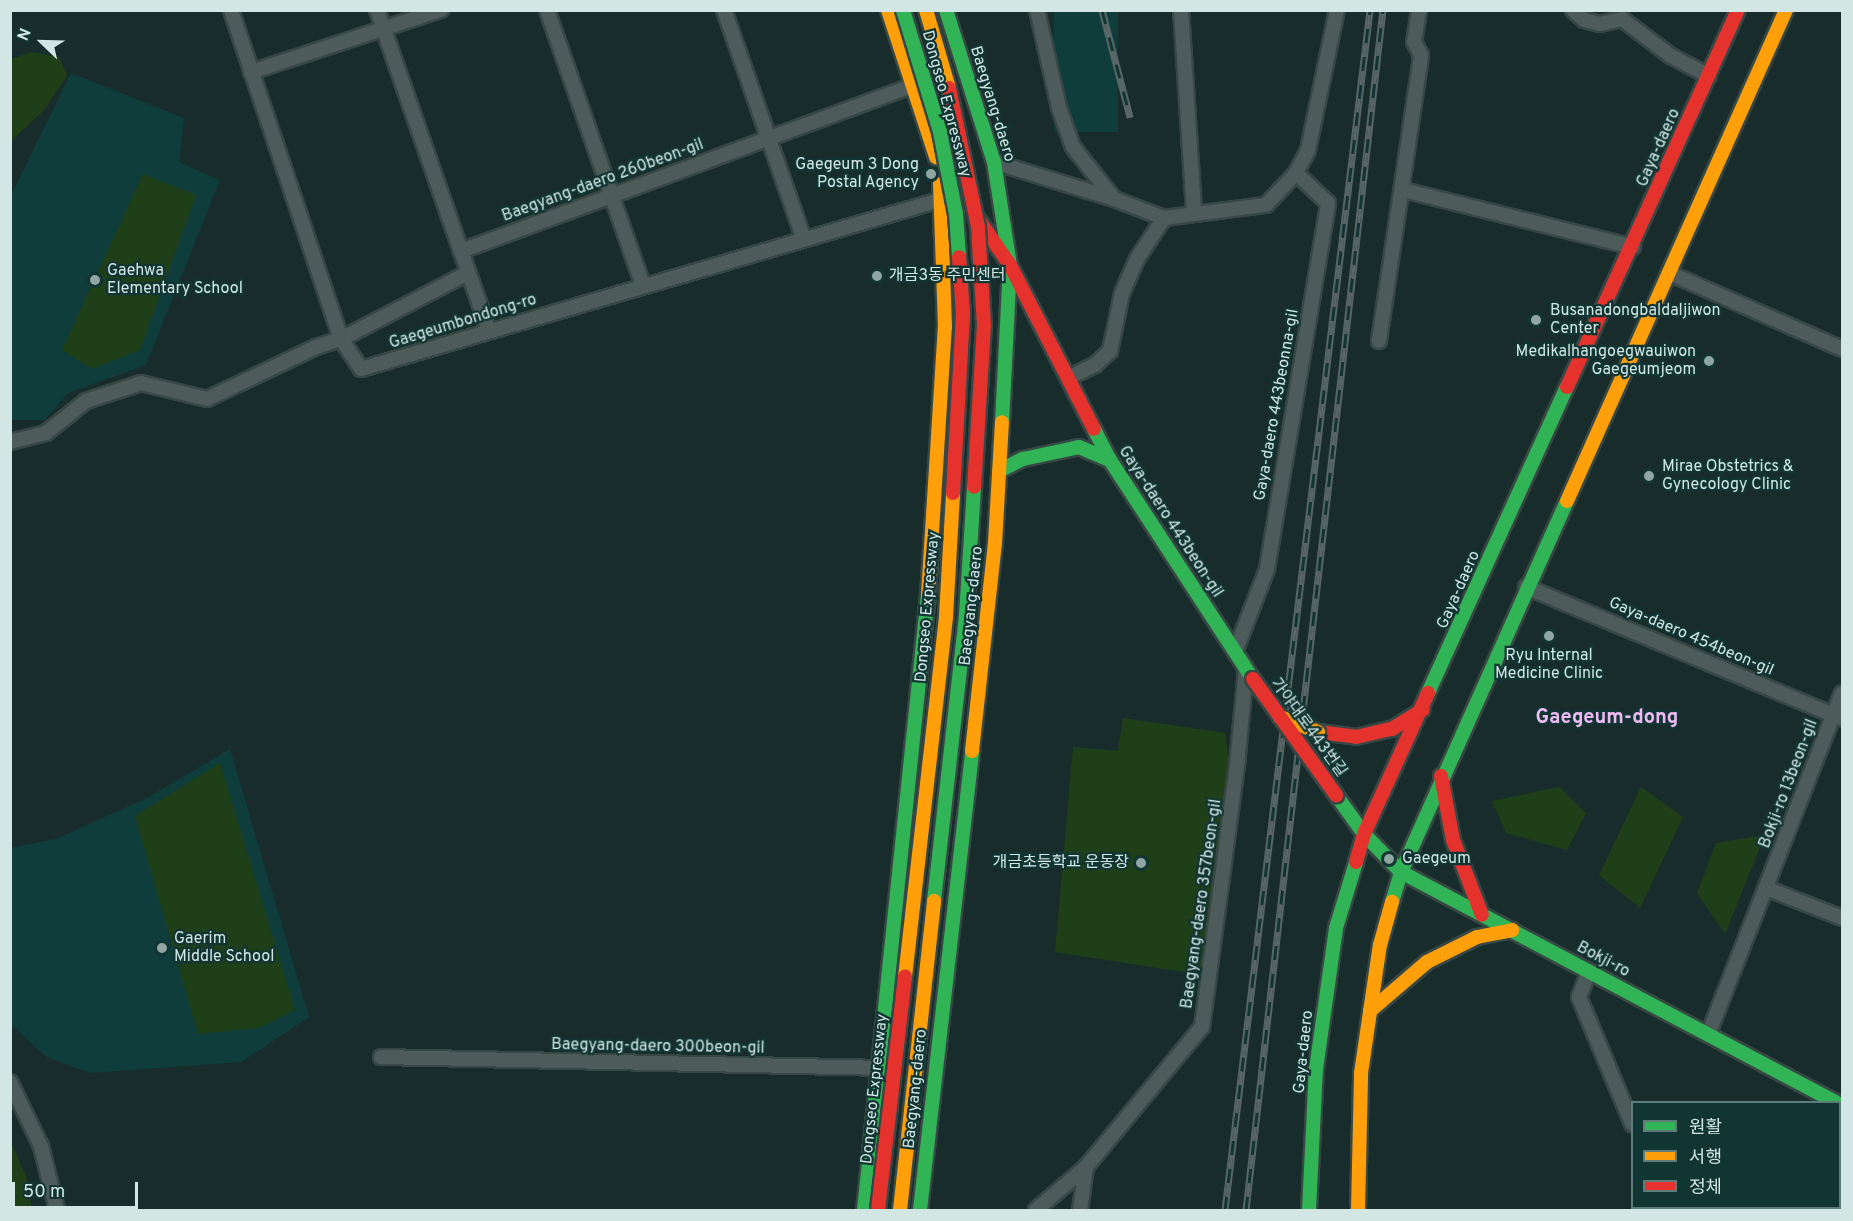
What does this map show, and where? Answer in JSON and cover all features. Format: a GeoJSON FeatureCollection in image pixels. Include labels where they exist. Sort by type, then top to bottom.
{"type":"FeatureCollection","features":[{"type":"Feature","properties":{"kind":"main road"},"geometry":{"type":"LineString","coordinates":[[864,1210],[926,621],[945,327],[943,199],[937,161],[888,10]]}},
{"type":"Feature","properties":{"kind":"main road","name":"Dongseo Expressway"},"geometry":{"type":"LineString","coordinates":[[878,1210],[946,616],[963,314],[956,214],[940,132],[903,10]]}},
{"type":"Feature","properties":{"kind":"main road","name":"Dongseo Expressway"},"geometry":{"type":"LineString","coordinates":[[900,1210],[966,615],[984,325],[978,227],[969,177],[957,116],[926,10]]}},
{"type":"Feature","properties":{"kind":"main road","name":"Baegyang-daero"},"geometry":{"type":"LineString","coordinates":[[920,1210],[987,626],[999,471],[1010,265],[994,162],[946,10]]}},
{"type":"Feature","properties":{"kind":"main road","name":"Gaya-daero"},"geometry":{"type":"LineString","coordinates":[[1309,1210],[1316,1069],[1336,928],[1364,834],[1633,247],[1738,10]]}},
{"type":"Feature","properties":{"kind":"main road"},"geometry":{"type":"LineString","coordinates":[[1358,1210],[1362,1073],[1380,945],[1401,872],[1441,776],[1786,10]]}},
{"type":"Feature","properties":{"kind":"main road","name":"Gaya-daero 443beon-gil"},"geometry":{"type":"LineString","coordinates":[[937,161],[1010,265],[1110,460],[1250,674]]}},
{"type":"Feature","properties":{"kind":"main road"},"geometry":{"type":"LineString","coordinates":[[945,327],[1008,315],[1040,324]]}},
{"type":"Feature","properties":{"kind":"main road"},"geometry":{"type":"LineString","coordinates":[[999,471],[1023,459],[1079,447],[1110,460]]}},
{"type":"Feature","properties":{"kind":"main road","name":"가야대로443번길"},"geometry":{"type":"LineString","coordinates":[[1250,674],[1364,834]]}},
{"type":"Feature","properties":{"kind":"main road"},"geometry":{"type":"LineString","coordinates":[[1280,717],[1318,732],[1365,735],[1392,729],[1422,710]]}},
{"type":"Feature","properties":{"kind":"main road"},"geometry":{"type":"LineString","coordinates":[[1441,776],[1453,840],[1482,915]]}},
{"type":"Feature","properties":{"kind":"main road","name":"Bokji-ro"},"geometry":{"type":"LineString","coordinates":[[1364,834],[1401,872],[1833,1101]]}},
{"type":"Feature","properties":{"kind":"main road"},"geometry":{"type":"LineString","coordinates":[[1370,1011],[1427,962],[1477,937],[1512,930]]}},
{"type":"Feature","properties":{"kind":"street","name":"Gaegeumbondong-ro"},"geometry":{"type":"LineString","coordinates":[[231,10],[341,339],[361,369],[803,237],[943,199]]}},
{"type":"Feature","properties":{"kind":"street"},"geometry":{"type":"LineString","coordinates":[[377,10],[489,331]]}},
{"type":"Feature","properties":{"kind":"street"},"geometry":{"type":"LineString","coordinates":[[251,72],[441,10]]}},
{"type":"Feature","properties":{"kind":"street"},"geometry":{"type":"LineString","coordinates":[[547,10],[643,285]]}},
{"type":"Feature","properties":{"kind":"street"},"geometry":{"type":"LineString","coordinates":[[724,10],[803,237]]}},
{"type":"Feature","properties":{"kind":"street"},"geometry":{"type":"LineString","coordinates":[[1036,10],[1059,108],[1073,147],[1114,199]]}},
{"type":"Feature","properties":{"kind":"street"},"geometry":{"type":"LineString","coordinates":[[1181,10],[1194,213]]}},
{"type":"Feature","properties":{"kind":"street"},"geometry":{"type":"LineString","coordinates":[[994,162],[1114,199],[1164,218],[1266,205],[1296,173],[1308,150],[1336,10]]}},
{"type":"Feature","properties":{"kind":"street"},"geometry":{"type":"LineString","coordinates":[[1379,341],[1403,190],[1420,55],[1414,42],[1419,10]]}},
{"type":"Feature","properties":{"kind":"street"},"geometry":{"type":"LineString","coordinates":[[1572,10],[1584,20],[1600,24],[1622,19],[1671,56],[1709,76]]}},
{"type":"Feature","properties":{"kind":"street","name":"Baegyang-daero 260beon-gil"},"geometry":{"type":"LineString","coordinates":[[461,251],[913,86]]}},
{"type":"Feature","properties":{"kind":"street","name":"Gaya-daero 443beonna-gil"},"geometry":{"type":"LineString","coordinates":[[1235,652],[1267,569],[1328,203],[1296,173]]}},
{"type":"Feature","properties":{"kind":"street"},"geometry":{"type":"LineString","coordinates":[[1403,190],[1633,247]]}},
{"type":"Feature","properties":{"kind":"street"},"geometry":{"type":"LineString","coordinates":[[1068,378],[1095,365],[1110,351],[1122,292],[1137,259],[1164,218]]}},
{"type":"Feature","properties":{"kind":"street"},"geometry":{"type":"LineString","coordinates":[[10,442],[46,433],[86,401],[141,383],[207,399],[316,347],[341,339],[468,273]]}},
{"type":"Feature","properties":{"kind":"street"},"geometry":{"type":"LineString","coordinates":[[1669,273],[1842,349]]}},
{"type":"Feature","properties":{"kind":"street","name":"Gaya-daero 454beon-gil"},"geometry":{"type":"LineString","coordinates":[[1526,587],[1838,717]]}},
{"type":"Feature","properties":{"kind":"street","name":"Baegyang-daero 357beon-gil"},"geometry":{"type":"LineString","coordinates":[[1036,1210],[1086,1167],[1202,1027],[1250,674]]}},
{"type":"Feature","properties":{"kind":"street","name":"Bokji-ro 13beon-gil"},"geometry":{"type":"LineString","coordinates":[[1708,1035],[1766,888],[1838,717],[1842,693]]}},
{"type":"Feature","properties":{"kind":"street"},"geometry":{"type":"LineString","coordinates":[[1766,888],[1842,918]]}},
{"type":"Feature","properties":{"kind":"street"},"geometry":{"type":"LineString","coordinates":[[1588,971],[1579,997],[1631,1122]]}},
{"type":"Feature","properties":{"kind":"street","name":"Baegyang-daero 300beon-gil"},"geometry":{"type":"LineString","coordinates":[[381,1057],[935,1069]]}},
{"type":"Feature","properties":{"kind":"street"},"geometry":{"type":"LineString","coordinates":[[10,1082],[41,1146],[57,1210]]}},
{"type":"Feature","properties":{"kind":"street"},"geometry":{"type":"LineString","coordinates":[[1080,1210],[1086,1167]]}},
{"type":"Feature","properties":{"kind":"shaded area"},"geometry":{"type":"Polygon","coordinates":[[[1054,11],[1118,11],[1118,132],[1054,132],[1054,11]]]}},
{"type":"Feature","properties":{"kind":"shaded area","name":"Gaehwa Elementary School"},"geometry":{"type":"Polygon","coordinates":[[[71,73],[184,118],[179,162],[220,180],[146,365],[68,393],[45,420],[11,420],[11,195],[71,73]]]}},
{"type":"Feature","properties":{"kind":"shaded area"},"geometry":{"type":"Polygon","coordinates":[[[230,749],[309,1017],[241,1062],[91,1073],[46,1057],[11,1024],[10,848],[56,839],[149,797],[230,749]]]}},
{"type":"Feature","properties":{"kind":"green space"},"geometry":{"type":"Polygon","coordinates":[[[32,52],[59,57],[67,76],[44,110],[11,141],[11,59],[32,52]]]}},
{"type":"Feature","properties":{"kind":"green space"},"geometry":{"type":"Polygon","coordinates":[[[143,174],[196,195],[140,350],[92,369],[62,350],[143,174]]]}},
{"type":"Feature","properties":{"kind":"green space","name":"개금초등학교 운동장"},"geometry":{"type":"Polygon","coordinates":[[[1123,718],[1225,733],[1231,775],[1203,975],[1055,952],[1073,747],[1118,751],[1123,718]]]}},
{"type":"Feature","properties":{"kind":"green space"},"geometry":{"type":"Polygon","coordinates":[[[220,763],[295,1010],[259,1028],[198,1034],[135,816],[220,763]]]}},
{"type":"Feature","properties":{"kind":"green space"},"geometry":{"type":"Polygon","coordinates":[[[1559,787],[1586,813],[1567,850],[1506,833],[1492,801],[1559,787]]]}},
{"type":"Feature","properties":{"kind":"green space"},"geometry":{"type":"Polygon","coordinates":[[[1641,787],[1683,817],[1640,908],[1599,875],[1641,787]]]}},
{"type":"Feature","properties":{"kind":"green space"},"geometry":{"type":"Polygon","coordinates":[[[1765,835],[1725,934],[1697,893],[1716,843],[1765,835]]]}},
{"type":"Feature","properties":{"kind":"green space"},"geometry":{"type":"Polygon","coordinates":[[[10,1140],[26,1176],[32,1210],[11,1210],[10,1140]]]}},
{"type":"Feature","properties":{"kind":"railway"},"geometry":{"type":"LineString","coordinates":[[1102,10],[1130,117]]}},
{"type":"Feature","properties":{"kind":"railway"},"geometry":{"type":"LineString","coordinates":[[1225,1210],[1370,10]]}},
{"type":"Feature","properties":{"kind":"railway"},"geometry":{"type":"LineString","coordinates":[[1246,1210],[1383,10]]}},
{"type":"Feature","properties":{"kind":"traffic: fast"},"geometry":{"type":"LineString","coordinates":[[903,10],[940,132],[956,214],[959,257]]}},
{"type":"Feature","properties":{"kind":"traffic: fast"},"geometry":{"type":"LineString","coordinates":[[946,10],[994,162],[1010,265],[1002,422]]}},
{"type":"Feature","properties":{"kind":"traffic: fast"},"geometry":{"type":"LineString","coordinates":[[1428,693],[1567,387]]}},
{"type":"Feature","properties":{"kind":"traffic: fast"},"geometry":{"type":"LineString","coordinates":[[1094,429],[1110,460],[1253,679]]}},
{"type":"Feature","properties":{"kind":"traffic: fast"},"geometry":{"type":"LineString","coordinates":[[999,471],[1023,459],[1079,447],[1110,460]]}},
{"type":"Feature","properties":{"kind":"traffic: fast"},"geometry":{"type":"LineString","coordinates":[[934,901],[966,615],[974,487]]}},
{"type":"Feature","properties":{"kind":"traffic: fast"},"geometry":{"type":"LineString","coordinates":[[1392,902],[1401,872],[1567,501]]}},
{"type":"Feature","properties":{"kind":"traffic: fast"},"geometry":{"type":"LineString","coordinates":[[864,1210],[928,595]]}},
{"type":"Feature","properties":{"kind":"traffic: fast"},"geometry":{"type":"LineString","coordinates":[[920,1210],[972,751]]}},
{"type":"Feature","properties":{"kind":"traffic: fast"},"geometry":{"type":"LineString","coordinates":[[1336,795],[1364,834],[1401,872],[1834,1101]]}},
{"type":"Feature","properties":{"kind":"traffic: fast"},"geometry":{"type":"LineString","coordinates":[[1309,1210],[1316,1069],[1336,928],[1356,862]]}},
{"type":"Feature","properties":{"kind":"traffic: slow"},"geometry":{"type":"LineString","coordinates":[[888,10],[936,157]]}},
{"type":"Feature","properties":{"kind":"traffic: slow"},"geometry":{"type":"LineString","coordinates":[[926,10],[949,88]]}},
{"type":"Feature","properties":{"kind":"traffic: slow"},"geometry":{"type":"LineString","coordinates":[[1567,501],[1786,10]]}},
{"type":"Feature","properties":{"kind":"traffic: slow"},"geometry":{"type":"LineString","coordinates":[[928,595],[945,327],[940,184]]}},
{"type":"Feature","properties":{"kind":"traffic: slow"},"geometry":{"type":"LineString","coordinates":[[972,751],[995,543],[1002,422]]}},
{"type":"Feature","properties":{"kind":"traffic: slow"},"geometry":{"type":"LineString","coordinates":[[905,977],[946,616],[953,493]]}},
{"type":"Feature","properties":{"kind":"traffic: slow"},"geometry":{"type":"LineString","coordinates":[[1280,717],[1318,732]]}},
{"type":"Feature","properties":{"kind":"traffic: slow"},"geometry":{"type":"LineString","coordinates":[[900,1210],[934,901]]}},
{"type":"Feature","properties":{"kind":"traffic: slow"},"geometry":{"type":"LineString","coordinates":[[1358,1210],[1361,1073],[1380,945],[1392,902]]}},
{"type":"Feature","properties":{"kind":"traffic: slow"},"geometry":{"type":"LineString","coordinates":[[1370,1011],[1427,962],[1477,937],[1512,930]]}},
{"type":"Feature","properties":{"kind":"traffic: jam"},"geometry":{"type":"LineString","coordinates":[[1567,387],[1738,10]]}},
{"type":"Feature","properties":{"kind":"traffic: jam"},"geometry":{"type":"LineString","coordinates":[[949,88],[978,227],[984,325],[974,487]]}},
{"type":"Feature","properties":{"kind":"traffic: jam"},"geometry":{"type":"LineString","coordinates":[[978,219],[1010,265],[1094,429]]}},
{"type":"Feature","properties":{"kind":"traffic: jam"},"geometry":{"type":"LineString","coordinates":[[953,493],[963,314],[959,257]]}},
{"type":"Feature","properties":{"kind":"traffic: jam"},"geometry":{"type":"LineString","coordinates":[[1253,679],[1336,795]]}},
{"type":"Feature","properties":{"kind":"traffic: jam"},"geometry":{"type":"LineString","coordinates":[[1356,862],[1364,834],[1428,693]]}},
{"type":"Feature","properties":{"kind":"traffic: jam"},"geometry":{"type":"LineString","coordinates":[[1318,732],[1356,737],[1392,729],[1422,710]]}},
{"type":"Feature","properties":{"kind":"traffic: jam"},"geometry":{"type":"LineString","coordinates":[[1441,776],[1453,840],[1482,915]]}},
{"type":"Feature","properties":{"kind":"traffic: jam"},"geometry":{"type":"LineString","coordinates":[[878,1210],[905,977]]}},
{"type":"Feature","properties":{"kind":"place","name":"Gaegeum 3 Dong Postal Agency"},"geometry":{"type":"Point","coordinates":[931,174]}},
{"type":"Feature","properties":{"kind":"place","name":"개금3동 주민센터"},"geometry":{"type":"Point","coordinates":[877,276]}},
{"type":"Feature","properties":{"kind":"place","name":"Gaehwa Elementary School"},"geometry":{"type":"Point","coordinates":[95,280]}},
{"type":"Feature","properties":{"kind":"place","name":"Busanadongbaldaljiwon Center"},"geometry":{"type":"Point","coordinates":[1536,320]}},
{"type":"Feature","properties":{"kind":"place","name":"Medikalhangoegwauiwon Gaegeumjeom"},"geometry":{"type":"Point","coordinates":[1709,361]}},
{"type":"Feature","properties":{"kind":"place","name":"Mirae Obstetrics & Gynecology Clinic"},"geometry":{"type":"Point","coordinates":[1649,476]}},
{"type":"Feature","properties":{"kind":"place","name":"Ryu Internal Medicine Clinic"},"geometry":{"type":"Point","coordinates":[1549,636]}},
{"type":"Feature","properties":{"kind":"place","name":"Gaegeum"},"geometry":{"type":"Point","coordinates":[1389,859]}},
{"type":"Feature","properties":{"kind":"place","name":"개금초등학교 운동장"},"geometry":{"type":"Point","coordinates":[1141,863]}},
{"type":"Feature","properties":{"kind":"place","name":"Gaerim Middle School"},"geometry":{"type":"Point","coordinates":[162,948]}},
{"type":"Feature","properties":{"kind":"district","name":"Gaegeum-dong"},"geometry":{"type":"Point","coordinates":[1607,718]}}]}
